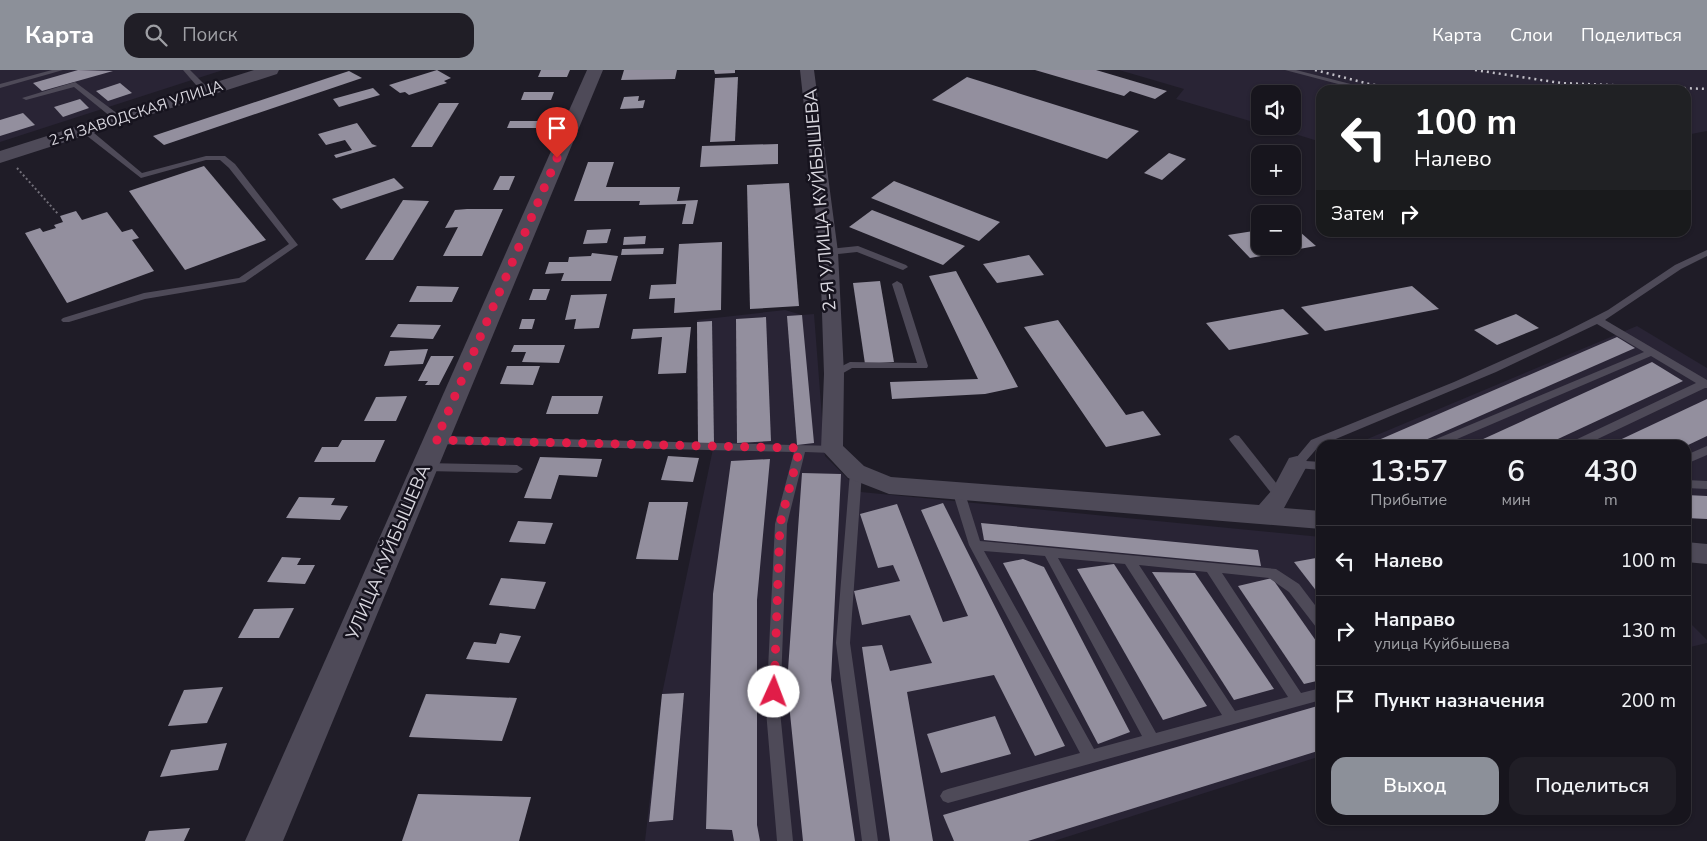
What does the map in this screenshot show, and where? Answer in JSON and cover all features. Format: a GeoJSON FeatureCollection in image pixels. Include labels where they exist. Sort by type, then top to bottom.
{"type":"FeatureCollection","features":[{"type":"Feature","properties":{"kind":"street","name":"2-Я ЗАВОДСКАЯ УЛИЦА"},"geometry":{"type":"LineString","coordinates":[[0,157],[271,70]]}},
{"type":"Feature","properties":{"kind":"street","name":"УЛИЦА КУЙБЫШЕВА"},"geometry":{"type":"LineString","coordinates":[[264,841],[595,70]]}},
{"type":"Feature","properties":{"kind":"street","name":"2-Я УЛИЦА КУЙБЫШЕВА"},"geometry":{"type":"LineString","coordinates":[[808,70],[829,252],[834,374],[832,449]]}},
{"type":"Feature","properties":{"kind":"street"},"geometry":{"type":"LineString","coordinates":[[832,449],[856,472],[889,485],[1316,520]]}},
{"type":"Feature","properties":{"kind":"street"},"geometry":{"type":"LineString","coordinates":[[1265,515],[1280,496],[1297,464]]}},
{"type":"Feature","properties":{"kind":"street"},"geometry":{"type":"LineString","coordinates":[[1691,552],[1707,554]]}},
{"type":"Feature","properties":{"kind":"lane"},"geometry":{"type":"LineString","coordinates":[[0,86],[60,70]]}},
{"type":"Feature","properties":{"kind":"lane"},"geometry":{"type":"LineString","coordinates":[[186,70],[206,90]]}},
{"type":"Feature","properties":{"kind":"lane"},"geometry":{"type":"LineString","coordinates":[[1288,70],[1350,85]]}},
{"type":"Feature","properties":{"kind":"lane"},"geometry":{"type":"LineString","coordinates":[[26,98],[75,84],[119,119]]}},
{"type":"Feature","properties":{"kind":"lane"},"geometry":{"type":"LineString","coordinates":[[66,320],[144,296],[242,280],[294,245],[232,166],[222,158],[206,158],[141,176],[85,130]]}},
{"type":"Feature","properties":{"kind":"lane"},"geometry":{"type":"LineString","coordinates":[[829,252],[858,248],[903,267]]}},
{"type":"Feature","properties":{"kind":"lane"},"geometry":{"type":"LineString","coordinates":[[1322,440],[1532,353],[1598,320],[1686,260],[1707,253]]}},
{"type":"Feature","properties":{"kind":"lane"},"geometry":{"type":"LineString","coordinates":[[834,374],[850,365],[922,366],[897,284]]}},
{"type":"Feature","properties":{"kind":"lane"},"geometry":{"type":"LineString","coordinates":[[1598,320],[1706,384]]}},
{"type":"Feature","properties":{"kind":"lane"},"geometry":{"type":"LineString","coordinates":[[1445,440],[1652,352]]}},
{"type":"Feature","properties":{"kind":"lane"},"geometry":{"type":"LineString","coordinates":[[1586,440],[1706,384]]}},
{"type":"Feature","properties":{"kind":"lane"},"geometry":{"type":"LineString","coordinates":[[1236,439],[1280,496]]}},
{"type":"Feature","properties":{"kind":"lane"},"geometry":{"type":"LineString","coordinates":[[436,440],[832,449]]}},
{"type":"Feature","properties":{"kind":"lane"},"geometry":{"type":"LineString","coordinates":[[1297,464],[1316,443]]}},
{"type":"Feature","properties":{"kind":"lane"},"geometry":{"type":"LineString","coordinates":[[785,841],[773,711],[780,524],[800,448]]}},
{"type":"Feature","properties":{"kind":"lane"},"geometry":{"type":"LineString","coordinates":[[1691,458],[1707,450]]}},
{"type":"Feature","properties":{"kind":"lane"},"geometry":{"type":"LineString","coordinates":[[1297,464],[1316,466]]}},
{"type":"Feature","properties":{"kind":"lane"},"geometry":{"type":"LineString","coordinates":[[424,467],[517,469]]}},
{"type":"Feature","properties":{"kind":"lane"},"geometry":{"type":"LineString","coordinates":[[856,472],[844,643],[870,841]]}},
{"type":"Feature","properties":{"kind":"lane"},"geometry":{"type":"LineString","coordinates":[[1691,484],[1707,485]]}},
{"type":"Feature","properties":{"kind":"lane"},"geometry":{"type":"LineString","coordinates":[[958,490],[975,546],[1090,757]]}},
{"type":"Feature","properties":{"kind":"lane"},"geometry":{"type":"LineString","coordinates":[[975,546],[1272,573],[1294,588],[1316,616]]}},
{"type":"Feature","properties":{"kind":"lane"},"geometry":{"type":"LineString","coordinates":[[1049,552],[1152,740]]}},
{"type":"Feature","properties":{"kind":"lane"},"geometry":{"type":"LineString","coordinates":[[1129,560],[1232,718]]}},
{"type":"Feature","properties":{"kind":"lane"},"geometry":{"type":"LineString","coordinates":[[1211,567],[1298,700]]}},
{"type":"Feature","properties":{"kind":"lane"},"geometry":{"type":"LineString","coordinates":[[948,796],[1316,695]]}},
{"type":"Feature","properties":{"kind":"path"},"geometry":{"type":"LineString","coordinates":[[16,168],[58,214]]}},
{"type":"Feature","properties":{"kind":"shaded area"},"geometry":{"type":"Polygon","coordinates":[[[0,70],[223,70],[0,142],[0,70]]]}},
{"type":"Feature","properties":{"kind":"shaded area"},"geometry":{"type":"Polygon","coordinates":[[[1119,70],[1707,70],[1707,131],[1691,134],[1691,85],[1316,85],[1316,140],[1298,135],[1301,135],[1301,85],[1251,85],[1251,121],[1176,99],[1184,89],[1119,70]]]}},
{"type":"Feature","properties":{"kind":"shaded area"},"geometry":{"type":"Polygon","coordinates":[[[785,310],[802,315],[814,314],[825,456],[861,492],[1316,537],[1316,758],[1054,841],[645,841],[662,694],[714,444],[698,443],[697,320],[785,310]]]}},
{"type":"Feature","properties":{"kind":"shaded area"},"geometry":{"type":"Polygon","coordinates":[[[1637,326],[1707,368],[1707,519],[1691,518],[1691,440],[1365,440],[1637,326]]]}},
{"type":"Feature","properties":{"kind":"shaded area"},"geometry":{"type":"Polygon","coordinates":[[[1691,624],[1707,640],[1707,643],[1691,647],[1691,624]]]}},
{"type":"Feature","properties":{"kind":"building"},"geometry":{"type":"Polygon","coordinates":[[[78,70],[113,71],[42,91],[33,83],[78,70]]]}},
{"type":"Feature","properties":{"kind":"building"},"geometry":{"type":"Polygon","coordinates":[[[437,70],[451,78],[444,81],[447,83],[409,95],[405,92],[400,93],[389,85],[437,70]]]}},
{"type":"Feature","properties":{"kind":"building"},"geometry":{"type":"Polygon","coordinates":[[[541,70],[570,70],[567,77],[538,77],[541,70]]]}},
{"type":"Feature","properties":{"kind":"building"},"geometry":{"type":"Polygon","coordinates":[[[624,70],[677,70],[675,79],[621,80],[624,70]]]}},
{"type":"Feature","properties":{"kind":"building"},"geometry":{"type":"Polygon","coordinates":[[[714,70],[735,70],[735,73],[715,74],[714,70]]]}},
{"type":"Feature","properties":{"kind":"building"},"geometry":{"type":"Polygon","coordinates":[[[1035,70],[1096,70],[1167,91],[1155,99],[1130,91],[1124,96],[1035,70]]]}},
{"type":"Feature","properties":{"kind":"building"},"geometry":{"type":"Polygon","coordinates":[[[349,71],[362,78],[164,145],[153,136],[349,71]]]}},
{"type":"Feature","properties":{"kind":"building"},"geometry":{"type":"Polygon","coordinates":[[[738,77],[735,141],[710,142],[715,78],[738,77]]]}},
{"type":"Feature","properties":{"kind":"building"},"geometry":{"type":"Polygon","coordinates":[[[967,77],[1139,131],[1107,159],[932,100],[967,77]]]}},
{"type":"Feature","properties":{"kind":"building"},"geometry":{"type":"Polygon","coordinates":[[[120,83],[132,93],[108,101],[96,91],[120,83]]]}},
{"type":"Feature","properties":{"kind":"building"},"geometry":{"type":"Polygon","coordinates":[[[373,88],[380,95],[339,107],[333,99],[373,88]]]}},
{"type":"Feature","properties":{"kind":"building"},"geometry":{"type":"Polygon","coordinates":[[[524,92],[554,92],[551,100],[521,100],[524,92]]]}},
{"type":"Feature","properties":{"kind":"building"},"geometry":{"type":"Polygon","coordinates":[[[639,96],[638,101],[645,100],[643,108],[620,109],[624,97],[639,96]]]}},
{"type":"Feature","properties":{"kind":"building"},"geometry":{"type":"Polygon","coordinates":[[[80,99],[89,108],[63,117],[54,107],[80,99]]]}},
{"type":"Feature","properties":{"kind":"building"},"geometry":{"type":"Polygon","coordinates":[[[439,103],[459,103],[432,147],[411,147],[439,103]]]}},
{"type":"Feature","properties":{"kind":"building"},"geometry":{"type":"Polygon","coordinates":[[[23,113],[35,125],[0,136],[0,120],[23,113]]]}},
{"type":"Feature","properties":{"kind":"building"},"geometry":{"type":"Polygon","coordinates":[[[510,121],[544,121],[541,128],[507,128],[510,121]]]}},
{"type":"Feature","properties":{"kind":"building"},"geometry":{"type":"Polygon","coordinates":[[[357,123],[372,144],[377,146],[336,158],[334,155],[352,150],[345,140],[326,145],[318,134],[357,123]]]}},
{"type":"Feature","properties":{"kind":"building"},"geometry":{"type":"Polygon","coordinates":[[[778,144],[778,164],[700,167],[702,146],[778,144]]]}},
{"type":"Feature","properties":{"kind":"building"},"geometry":{"type":"Polygon","coordinates":[[[1169,153],[1186,159],[1162,180],[1144,173],[1169,153]]]}},
{"type":"Feature","properties":{"kind":"building"},"geometry":{"type":"Polygon","coordinates":[[[588,162],[614,162],[606,187],[680,187],[677,201],[698,200],[693,224],[682,224],[686,204],[639,205],[640,201],[574,201],[588,162]]]}},
{"type":"Feature","properties":{"kind":"building"},"geometry":{"type":"Polygon","coordinates":[[[204,166],[266,240],[185,270],[129,191],[204,166]]]}},
{"type":"Feature","properties":{"kind":"building"},"geometry":{"type":"Polygon","coordinates":[[[500,176],[515,176],[509,190],[493,190],[500,176]]]}},
{"type":"Feature","properties":{"kind":"building"},"geometry":{"type":"Polygon","coordinates":[[[394,178],[404,188],[341,209],[332,199],[394,178]]]}},
{"type":"Feature","properties":{"kind":"building"},"geometry":{"type":"Polygon","coordinates":[[[894,181],[1000,222],[979,241],[871,198],[894,181]]]}},
{"type":"Feature","properties":{"kind":"building"},"geometry":{"type":"Polygon","coordinates":[[[789,183],[799,306],[750,309],[747,185],[789,183]]]}},
{"type":"Feature","properties":{"kind":"building"},"geometry":{"type":"Polygon","coordinates":[[[403,200],[429,201],[393,260],[365,260],[403,200]]]}},
{"type":"Feature","properties":{"kind":"building"},"geometry":{"type":"Polygon","coordinates":[[[503,209],[482,256],[443,256],[458,227],[445,228],[455,210],[503,209]]]}},
{"type":"Feature","properties":{"kind":"building"},"geometry":{"type":"Polygon","coordinates":[[[872,210],[965,246],[943,265],[849,227],[872,210]]]}},
{"type":"Feature","properties":{"kind":"building"},"geometry":{"type":"Polygon","coordinates":[[[76,211],[82,220],[107,212],[122,232],[132,229],[139,238],[132,240],[154,271],[67,303],[25,233],[40,228],[43,232],[56,228],[54,225],[63,222],[60,216],[76,211]]]}},
{"type":"Feature","properties":{"kind":"building"},"geometry":{"type":"Polygon","coordinates":[[[611,229],[607,243],[583,244],[587,230],[611,229]]]}},
{"type":"Feature","properties":{"kind":"building"},"geometry":{"type":"Polygon","coordinates":[[[1251,231],[1251,255],[1266,255],[1250,258],[1228,235],[1251,231]]]}},
{"type":"Feature","properties":{"kind":"building"},"geometry":{"type":"Polygon","coordinates":[[[1301,233],[1316,246],[1301,249],[1301,233]]]}},
{"type":"Feature","properties":{"kind":"building"},"geometry":{"type":"Polygon","coordinates":[[[646,236],[645,244],[623,245],[624,237],[646,236]]]}},
{"type":"Feature","properties":{"kind":"building"},"geometry":{"type":"Polygon","coordinates":[[[722,242],[721,310],[674,313],[675,298],[649,299],[651,285],[676,284],[679,244],[722,242]]]}},
{"type":"Feature","properties":{"kind":"building"},"geometry":{"type":"Polygon","coordinates":[[[664,248],[663,254],[621,255],[622,249],[664,248]]]}},
{"type":"Feature","properties":{"kind":"building"},"geometry":{"type":"Polygon","coordinates":[[[592,253],[618,256],[611,281],[561,281],[564,273],[545,274],[549,262],[568,262],[569,257],[591,256],[592,253]]]}},
{"type":"Feature","properties":{"kind":"building"},"geometry":{"type":"Polygon","coordinates":[[[1029,255],[1044,275],[997,283],[983,264],[1029,255]]]}},
{"type":"Feature","properties":{"kind":"building"},"geometry":{"type":"Polygon","coordinates":[[[956,271],[1018,387],[985,394],[892,399],[890,382],[978,379],[929,276],[956,271]]]}},
{"type":"Feature","properties":{"kind":"building"},"geometry":{"type":"Polygon","coordinates":[[[880,281],[894,362],[865,364],[853,283],[880,281]]]}},
{"type":"Feature","properties":{"kind":"building"},"geometry":{"type":"Polygon","coordinates":[[[417,286],[459,287],[452,302],[409,302],[417,286]]]}},
{"type":"Feature","properties":{"kind":"building"},"geometry":{"type":"Polygon","coordinates":[[[1412,286],[1439,309],[1325,331],[1301,307],[1412,286]]]}},
{"type":"Feature","properties":{"kind":"building"},"geometry":{"type":"Polygon","coordinates":[[[533,289],[550,289],[546,300],[529,300],[533,289]]]}},
{"type":"Feature","properties":{"kind":"building"},"geometry":{"type":"Polygon","coordinates":[[[607,294],[599,328],[574,329],[576,319],[565,320],[571,295],[607,294]]]}},
{"type":"Feature","properties":{"kind":"building"},"geometry":{"type":"Polygon","coordinates":[[[1283,309],[1309,334],[1229,350],[1206,323],[1283,309]]]}},
{"type":"Feature","properties":{"kind":"building"},"geometry":{"type":"Polygon","coordinates":[[[1516,314],[1539,328],[1497,345],[1474,330],[1516,314]]]}},
{"type":"Feature","properties":{"kind":"building"},"geometry":{"type":"Polygon","coordinates":[[[802,315],[814,443],[797,445],[787,316],[802,315]]]}},
{"type":"Feature","properties":{"kind":"building"},"geometry":{"type":"Polygon","coordinates":[[[766,317],[771,441],[737,443],[736,319],[766,317]]]}},
{"type":"Feature","properties":{"kind":"building"},"geometry":{"type":"Polygon","coordinates":[[[522,319],[535,319],[532,329],[519,329],[522,319]]]}},
{"type":"Feature","properties":{"kind":"building"},"geometry":{"type":"Polygon","coordinates":[[[1058,320],[1126,415],[1143,411],[1161,435],[1106,447],[1024,327],[1058,320]]]}},
{"type":"Feature","properties":{"kind":"building"},"geometry":{"type":"Polygon","coordinates":[[[712,321],[714,443],[698,443],[697,322],[712,321]]]}},
{"type":"Feature","properties":{"kind":"building"},"geometry":{"type":"Polygon","coordinates":[[[398,324],[441,325],[433,339],[390,337],[398,324]]]}},
{"type":"Feature","properties":{"kind":"building"},"geometry":{"type":"Polygon","coordinates":[[[691,327],[686,373],[658,374],[662,337],[631,339],[633,329],[691,327]]]}},
{"type":"Feature","properties":{"kind":"building"},"geometry":{"type":"Polygon","coordinates":[[[1617,337],[1635,348],[1425,440],[1379,440],[1617,337]]]}},
{"type":"Feature","properties":{"kind":"building"},"geometry":{"type":"Polygon","coordinates":[[[514,345],[565,345],[559,363],[522,362],[526,352],[511,352],[514,345]]]}},
{"type":"Feature","properties":{"kind":"building"},"geometry":{"type":"Polygon","coordinates":[[[428,349],[423,364],[384,366],[390,351],[428,349]]]}},
{"type":"Feature","properties":{"kind":"building"},"geometry":{"type":"Polygon","coordinates":[[[431,356],[454,356],[439,385],[425,385],[428,381],[418,381],[431,356]]]}},
{"type":"Feature","properties":{"kind":"building"},"geometry":{"type":"Polygon","coordinates":[[[1652,362],[1683,381],[1556,440],[1481,440],[1652,362]]]}},
{"type":"Feature","properties":{"kind":"building"},"geometry":{"type":"Polygon","coordinates":[[[507,366],[540,366],[533,385],[500,384],[507,366]]]}},
{"type":"Feature","properties":{"kind":"building"},"geometry":{"type":"Polygon","coordinates":[[[407,396],[396,421],[364,421],[376,397],[407,396]]]}},
{"type":"Feature","properties":{"kind":"building"},"geometry":{"type":"Polygon","coordinates":[[[552,396],[603,396],[598,414],[546,414],[552,396]]]}},
{"type":"Feature","properties":{"kind":"building"},"geometry":{"type":"Polygon","coordinates":[[[1707,399],[1707,436],[1691,444],[1691,440],[1620,440],[1707,399]]]}},
{"type":"Feature","properties":{"kind":"building"},"geometry":{"type":"Polygon","coordinates":[[[342,440],[385,440],[375,462],[314,462],[322,447],[338,447],[342,440]]]}},
{"type":"Feature","properties":{"kind":"building"},"geometry":{"type":"Polygon","coordinates":[[[668,456],[699,458],[693,482],[661,480],[668,456]]]}},
{"type":"Feature","properties":{"kind":"building"},"geometry":{"type":"Polygon","coordinates":[[[540,457],[602,459],[597,477],[559,475],[551,499],[524,498],[540,457]]]}},
{"type":"Feature","properties":{"kind":"building"},"geometry":{"type":"Polygon","coordinates":[[[770,459],[757,600],[757,825],[760,841],[734,841],[732,830],[706,829],[713,594],[731,461],[770,459]]]}},
{"type":"Feature","properties":{"kind":"building"},"geometry":{"type":"Polygon","coordinates":[[[802,473],[841,474],[831,680],[855,841],[803,841],[787,684],[802,473]]]}},
{"type":"Feature","properties":{"kind":"building"},"geometry":{"type":"Polygon","coordinates":[[[1691,495],[1707,496],[1707,519],[1691,518],[1691,495]]]}},
{"type":"Feature","properties":{"kind":"building"},"geometry":{"type":"Polygon","coordinates":[[[299,497],[335,498],[331,505],[348,506],[340,520],[286,518],[299,497]]]}},
{"type":"Feature","properties":{"kind":"building"},"geometry":{"type":"Polygon","coordinates":[[[649,502],[688,502],[678,560],[636,559],[649,502]]]}},
{"type":"Feature","properties":{"kind":"building"},"geometry":{"type":"Polygon","coordinates":[[[943,503],[1065,746],[1035,756],[994,675],[907,692],[933,841],[890,841],[862,647],[882,645],[890,671],[932,663],[910,615],[862,625],[854,591],[900,581],[893,565],[878,568],[860,514],[897,504],[943,622],[968,616],[921,510],[943,503]]]}},
{"type":"Feature","properties":{"kind":"building"},"geometry":{"type":"Polygon","coordinates":[[[518,521],[553,523],[545,544],[509,542],[518,521]]]}},
{"type":"Feature","properties":{"kind":"building"},"geometry":{"type":"Polygon","coordinates":[[[981,523],[1258,550],[1261,566],[984,540],[981,523]]]}},
{"type":"Feature","properties":{"kind":"building"},"geometry":{"type":"Polygon","coordinates":[[[282,557],[301,558],[297,565],[315,565],[305,584],[267,582],[282,557]]]}},
{"type":"Feature","properties":{"kind":"building"},"geometry":{"type":"Polygon","coordinates":[[[1316,558],[1316,591],[1294,562],[1316,558]]]}},
{"type":"Feature","properties":{"kind":"building"},"geometry":{"type":"Polygon","coordinates":[[[1023,559],[1044,567],[1130,732],[1098,744],[1003,563],[1023,559]]]}},
{"type":"Feature","properties":{"kind":"building"},"geometry":{"type":"Polygon","coordinates":[[[1114,564],[1207,706],[1163,720],[1077,569],[1114,564]]]}},
{"type":"Feature","properties":{"kind":"building"},"geometry":{"type":"Polygon","coordinates":[[[1152,572],[1195,573],[1274,689],[1234,700],[1152,572]]]}},
{"type":"Feature","properties":{"kind":"building"},"geometry":{"type":"Polygon","coordinates":[[[501,578],[546,582],[535,609],[489,605],[501,578]]]}},
{"type":"Feature","properties":{"kind":"building"},"geometry":{"type":"Polygon","coordinates":[[[1272,578],[1316,641],[1316,681],[1304,684],[1238,586],[1272,578]]]}},
{"type":"Feature","properties":{"kind":"building"},"geometry":{"type":"Polygon","coordinates":[[[294,608],[279,638],[238,638],[254,609],[294,608]]]}},
{"type":"Feature","properties":{"kind":"building"},"geometry":{"type":"Polygon","coordinates":[[[500,633],[521,636],[509,663],[466,659],[474,642],[496,644],[500,633]]]}},
{"type":"Feature","properties":{"kind":"building"},"geometry":{"type":"Polygon","coordinates":[[[223,687],[207,723],[168,726],[184,690],[223,687]]]}},
{"type":"Feature","properties":{"kind":"building"},"geometry":{"type":"Polygon","coordinates":[[[684,693],[673,820],[649,822],[662,694],[684,693]]]}},
{"type":"Feature","properties":{"kind":"building"},"geometry":{"type":"Polygon","coordinates":[[[426,694],[517,698],[502,741],[409,737],[426,694]]]}},
{"type":"Feature","properties":{"kind":"building"},"geometry":{"type":"Polygon","coordinates":[[[1316,706],[1316,752],[1028,841],[954,841],[943,815],[1316,706]]]}},
{"type":"Feature","properties":{"kind":"building"},"geometry":{"type":"Polygon","coordinates":[[[995,716],[1011,754],[941,773],[927,734],[995,716]]]}},
{"type":"Feature","properties":{"kind":"building"},"geometry":{"type":"Polygon","coordinates":[[[227,743],[218,770],[160,777],[171,750],[227,743]]]}},
{"type":"Feature","properties":{"kind":"building"},"geometry":{"type":"Polygon","coordinates":[[[418,794],[531,797],[519,841],[402,841],[418,794]]]}},
{"type":"Feature","properties":{"kind":"building"},"geometry":{"type":"Polygon","coordinates":[[[190,828],[184,841],[145,841],[149,831],[190,828]]]}},
{"type":"Feature","properties":{"kind":"railway"},"geometry":{"type":"LineString","coordinates":[[1315,70],[1375,85]]}},
{"type":"Feature","properties":{"kind":"railway"},"geometry":{"type":"LineString","coordinates":[[1475,70],[1561,83],[1610,85]]}},
{"type":"Feature","properties":{"kind":"railway"},"geometry":{"type":"LineString","coordinates":[[1691,88],[1707,89]]}},
{"type":"Feature","properties":{"kind":"route"},"geometry":{"type":"LineString","coordinates":[[557,158],[436,440],[800,448],[780,524],[774,692]]}}]}
